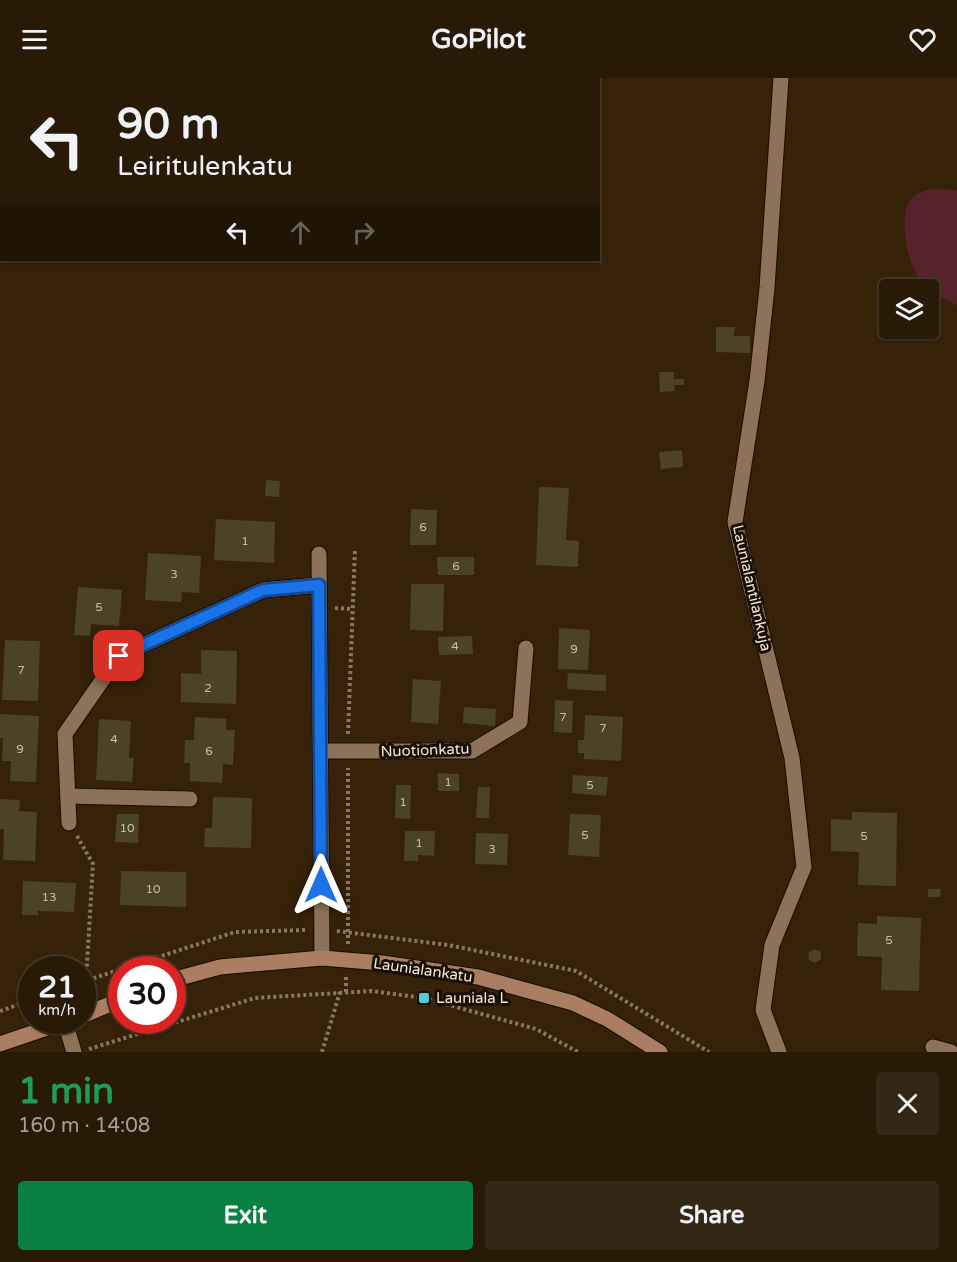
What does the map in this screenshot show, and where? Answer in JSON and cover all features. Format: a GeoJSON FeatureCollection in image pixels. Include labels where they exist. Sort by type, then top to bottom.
{"type":"FeatureCollection","features":[{"type":"Feature","properties":{"kind":"street","name":"Launialantilankuja"},"geometry":{"type":"LineString","coordinates":[[779,1052],[763,1010],[772,945],[804,867],[792,758],[735,522],[762,334],[781,78]]}},
{"type":"Feature","properties":{"kind":"street"},"geometry":{"type":"LineString","coordinates":[[318,554],[322,958]]}},
{"type":"Feature","properties":{"kind":"street"},"geometry":{"type":"LineString","coordinates":[[69,823],[64,734],[119,656],[263,590],[319,585]]}},
{"type":"Feature","properties":{"kind":"street","name":"Nuotionkatu"},"geometry":{"type":"LineString","coordinates":[[321,751],[471,751],[520,722],[526,648]]}},
{"type":"Feature","properties":{"kind":"street"},"geometry":{"type":"LineString","coordinates":[[68,796],[190,799]]}},
{"type":"Feature","properties":{"kind":"street","name":"Launialankatu"},"geometry":{"type":"LineString","coordinates":[[186,976],[220,967],[322,958],[382,963],[477,977],[573,1003],[607,1019],[660,1052]]}},
{"type":"Feature","properties":{"kind":"street"},"geometry":{"type":"LineString","coordinates":[[0,1044],[30,1034]]}},
{"type":"Feature","properties":{"kind":"street"},"geometry":{"type":"LineString","coordinates":[[73,1034],[80,1051]]}},
{"type":"Feature","properties":{"kind":"street"},"geometry":{"type":"LineString","coordinates":[[933,1047],[951,1052]]}},
{"type":"Feature","properties":{"kind":"path"},"geometry":{"type":"LineString","coordinates":[[69,823],[93,864],[86,956]]}},
{"type":"Feature","properties":{"kind":"path"},"geometry":{"type":"LineString","coordinates":[[96,977],[235,932],[322,929]]}},
{"type":"Feature","properties":{"kind":"path"},"geometry":{"type":"LineString","coordinates":[[80,1051],[255,998],[372,991],[424,999],[536,1029],[578,1052]]}},
{"type":"Feature","properties":{"kind":"path"},"geometry":{"type":"LineString","coordinates":[[321,1052],[340,992]]}},
{"type":"Feature","properties":{"kind":"path"},"geometry":{"type":"LineString","coordinates":[[0,1011],[18,1005]]}},
{"type":"Feature","properties":{"kind":"shaded area"},"geometry":{"type":"Polygon","coordinates":[[[933,189],[957,190],[957,305],[939,296],[939,279],[920,279],[911,261],[905,238],[905,215],[912,198],[921,192],[933,189]]]}},
{"type":"Feature","properties":{"kind":"building"},"geometry":{"type":"Polygon","coordinates":[[[716,327],[735,327],[734,336],[750,336],[750,353],[716,352],[716,327]]]}},
{"type":"Feature","properties":{"kind":"building"},"geometry":{"type":"Polygon","coordinates":[[[659,372],[674,372],[674,379],[684,379],[684,385],[674,385],[675,391],[660,392],[659,372]]]}},
{"type":"Feature","properties":{"kind":"building"},"geometry":{"type":"Polygon","coordinates":[[[682,450],[683,467],[661,469],[659,452],[682,450]]]}},
{"type":"Feature","properties":{"kind":"building"},"geometry":{"type":"Polygon","coordinates":[[[266,480],[280,481],[279,497],[265,496],[266,480]]]}},
{"type":"Feature","properties":{"kind":"building"},"geometry":{"type":"Polygon","coordinates":[[[539,487],[569,488],[566,540],[579,541],[578,567],[536,565],[539,487]]]}},
{"type":"Feature","properties":{"kind":"building"},"geometry":{"type":"Polygon","coordinates":[[[411,509],[437,510],[436,545],[410,545],[411,509]]]}},
{"type":"Feature","properties":{"kind":"building"},"geometry":{"type":"Polygon","coordinates":[[[216,519],[275,522],[274,563],[214,560],[216,519]]]}},
{"type":"Feature","properties":{"kind":"building"},"geometry":{"type":"Polygon","coordinates":[[[148,553],[201,556],[199,593],[182,592],[181,602],[145,600],[148,553]]]}},
{"type":"Feature","properties":{"kind":"building"},"geometry":{"type":"Polygon","coordinates":[[[437,557],[474,557],[474,575],[438,575],[437,557]]]}},
{"type":"Feature","properties":{"kind":"building"},"geometry":{"type":"Polygon","coordinates":[[[411,584],[444,584],[443,631],[410,630],[411,584]]]}},
{"type":"Feature","properties":{"kind":"building"},"geometry":{"type":"Polygon","coordinates":[[[78,587],[122,590],[119,626],[91,624],[90,636],[74,635],[78,587]]]}},
{"type":"Feature","properties":{"kind":"building"},"geometry":{"type":"Polygon","coordinates":[[[559,628],[590,630],[588,670],[558,669],[559,628]]]}},
{"type":"Feature","properties":{"kind":"building"},"geometry":{"type":"Polygon","coordinates":[[[472,636],[473,654],[439,655],[438,637],[472,636]]]}},
{"type":"Feature","properties":{"kind":"building"},"geometry":{"type":"Polygon","coordinates":[[[5,640],[40,641],[38,701],[2,700],[5,640]]]}},
{"type":"Feature","properties":{"kind":"building"},"geometry":{"type":"Polygon","coordinates":[[[201,650],[237,651],[236,704],[181,702],[181,673],[201,674],[201,650]]]}},
{"type":"Feature","properties":{"kind":"building"},"geometry":{"type":"Polygon","coordinates":[[[568,673],[606,675],[606,691],[567,689],[568,673]]]}},
{"type":"Feature","properties":{"kind":"building"},"geometry":{"type":"Polygon","coordinates":[[[413,679],[441,681],[438,724],[411,722],[413,679]]]}},
{"type":"Feature","properties":{"kind":"building"},"geometry":{"type":"Polygon","coordinates":[[[555,700],[573,701],[572,733],[554,732],[555,700]]]}},
{"type":"Feature","properties":{"kind":"building"},"geometry":{"type":"Polygon","coordinates":[[[464,707],[496,709],[495,726],[463,723],[464,707]]]}},
{"type":"Feature","properties":{"kind":"building"},"geometry":{"type":"Polygon","coordinates":[[[0,714],[39,716],[36,782],[10,781],[11,761],[2,761],[3,738],[0,738],[0,714]]]}},
{"type":"Feature","properties":{"kind":"building"},"geometry":{"type":"Polygon","coordinates":[[[585,715],[623,717],[621,761],[584,759],[584,753],[578,753],[578,740],[584,740],[585,715]]]}},
{"type":"Feature","properties":{"kind":"building"},"geometry":{"type":"Polygon","coordinates":[[[195,717],[226,719],[226,730],[235,730],[233,765],[223,764],[222,783],[190,781],[190,763],[184,763],[185,740],[194,740],[195,717]]]}},
{"type":"Feature","properties":{"kind":"building"},"geometry":{"type":"Polygon","coordinates":[[[99,719],[131,721],[129,758],[134,758],[132,782],[96,780],[99,719]]]}},
{"type":"Feature","properties":{"kind":"building"},"geometry":{"type":"Polygon","coordinates":[[[438,773],[459,774],[459,791],[438,791],[438,773]]]}},
{"type":"Feature","properties":{"kind":"building"},"geometry":{"type":"Polygon","coordinates":[[[573,775],[608,777],[606,796],[572,793],[573,775]]]}},
{"type":"Feature","properties":{"kind":"building"},"geometry":{"type":"Polygon","coordinates":[[[396,785],[411,785],[410,819],[395,818],[396,785]]]}},
{"type":"Feature","properties":{"kind":"building"},"geometry":{"type":"Polygon","coordinates":[[[478,787],[490,787],[489,818],[476,818],[478,787]]]}},
{"type":"Feature","properties":{"kind":"building"},"geometry":{"type":"Polygon","coordinates":[[[213,797],[252,798],[251,848],[204,847],[205,828],[212,828],[213,797]]]}},
{"type":"Feature","properties":{"kind":"building"},"geometry":{"type":"Polygon","coordinates":[[[0,799],[20,800],[19,811],[37,812],[35,861],[3,860],[4,829],[0,829],[0,799]]]}},
{"type":"Feature","properties":{"kind":"building"},"geometry":{"type":"Polygon","coordinates":[[[852,812],[897,813],[896,886],[858,885],[859,852],[831,851],[831,819],[852,820],[852,812]]]}},
{"type":"Feature","properties":{"kind":"building"},"geometry":{"type":"Polygon","coordinates":[[[117,814],[139,814],[138,843],[115,842],[117,814]]]}},
{"type":"Feature","properties":{"kind":"building"},"geometry":{"type":"Polygon","coordinates":[[[570,814],[601,815],[599,857],[568,855],[570,814]]]}},
{"type":"Feature","properties":{"kind":"building"},"geometry":{"type":"Polygon","coordinates":[[[405,831],[435,831],[434,856],[418,855],[418,861],[404,861],[405,831]]]}},
{"type":"Feature","properties":{"kind":"building"},"geometry":{"type":"Polygon","coordinates":[[[476,833],[508,834],[507,865],[475,864],[476,833]]]}},
{"type":"Feature","properties":{"kind":"building"},"geometry":{"type":"Polygon","coordinates":[[[121,871],[186,872],[186,907],[120,905],[121,871]]]}},
{"type":"Feature","properties":{"kind":"building"},"geometry":{"type":"Polygon","coordinates":[[[23,881],[76,883],[74,912],[38,911],[38,915],[22,915],[23,881]]]}},
{"type":"Feature","properties":{"kind":"building"},"geometry":{"type":"Polygon","coordinates":[[[928,889],[941,889],[940,897],[928,897],[928,889]]]}},
{"type":"Feature","properties":{"kind":"building"},"geometry":{"type":"Polygon","coordinates":[[[877,916],[921,918],[919,991],[881,990],[882,957],[857,956],[858,923],[877,924],[877,916]]]}},
{"type":"Feature","properties":{"kind":"building"},"geometry":{"type":"Polygon","coordinates":[[[814,949],[821,952],[821,959],[815,963],[809,960],[808,953],[814,949]]]}},
{"type":"Feature","properties":{"kind":"place","name":"Launiala L"},"geometry":{"type":"Point","coordinates":[424,998]}},
{"type":"Feature","properties":{"kind":"route"},"geometry":{"type":"LineString","coordinates":[[119,656],[263,590],[319,585],[321,885]]}}]}
